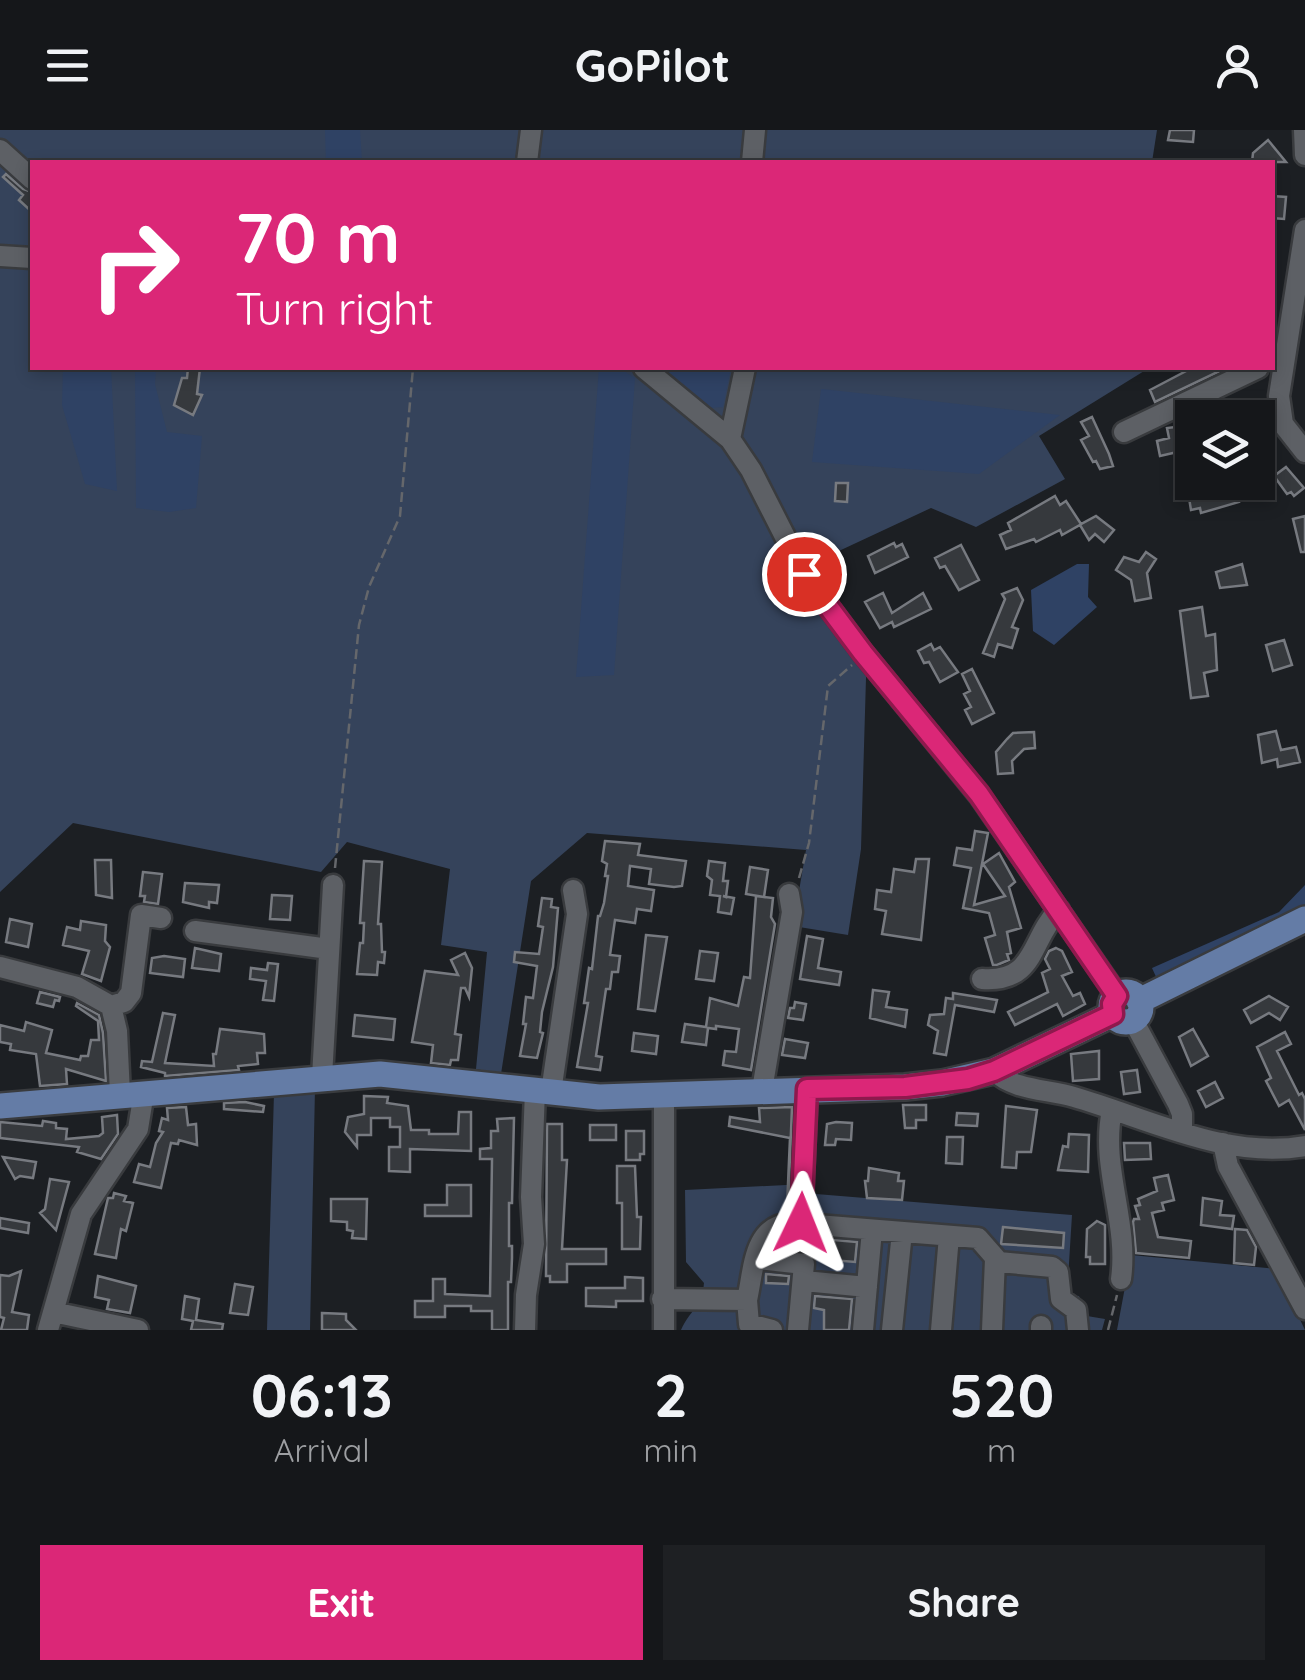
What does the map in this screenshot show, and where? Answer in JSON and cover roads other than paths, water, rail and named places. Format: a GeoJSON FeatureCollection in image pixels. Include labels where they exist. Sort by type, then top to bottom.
{"type":"FeatureCollection","features":[{"type":"Feature","properties":{"kind":"main road"},"geometry":{"type":"LineString","coordinates":[[0,1106],[322,1077],[416,1076],[599,1097],[942,1084],[994,1071],[1305,919]]}},
{"type":"Feature","properties":{"kind":"street"},"geometry":{"type":"LineString","coordinates":[[527,160],[531,130]]}},
{"type":"Feature","properties":{"kind":"street"},"geometry":{"type":"LineString","coordinates":[[752,160],[755,130]]}},
{"type":"Feature","properties":{"kind":"street"},"geometry":{"type":"LineString","coordinates":[[1304,130],[1305,155]]}},
{"type":"Feature","properties":{"kind":"street"},"geometry":{"type":"LineString","coordinates":[[0,150],[30,177]]}},
{"type":"Feature","properties":{"kind":"street"},"geometry":{"type":"LineString","coordinates":[[1305,230],[1277,361],[1280,412],[1288,433],[1305,452]]}},
{"type":"Feature","properties":{"kind":"street"},"geometry":{"type":"LineString","coordinates":[[0,256],[30,258]]}},
{"type":"Feature","properties":{"kind":"street"},"geometry":{"type":"LineString","coordinates":[[646,370],[730,439],[751,470],[804,574],[863,653],[979,794],[1126,1008],[1178,1104],[1182,1131]]}},
{"type":"Feature","properties":{"kind":"street"},"geometry":{"type":"LineString","coordinates":[[730,439],[746,370]]}},
{"type":"Feature","properties":{"kind":"street"},"geometry":{"type":"LineString","coordinates":[[1124,432],[1254,370]]}},
{"type":"Feature","properties":{"kind":"street"},"geometry":{"type":"LineString","coordinates":[[322,1077],[333,885]]}},
{"type":"Feature","properties":{"kind":"street"},"geometry":{"type":"LineString","coordinates":[[526,1330],[526,1295],[534,1244],[530,1197],[543,1091],[576,914],[572,890]]}},
{"type":"Feature","properties":{"kind":"street"},"geometry":{"type":"LineString","coordinates":[[762,1090],[792,912],[789,894]]}},
{"type":"Feature","properties":{"kind":"street"},"geometry":{"type":"LineString","coordinates":[[982,978],[998,980],[1023,967],[1034,956],[1049,920],[1058,910]]}},
{"type":"Feature","properties":{"kind":"street"},"geometry":{"type":"LineString","coordinates":[[111,1006],[124,1002],[131,993],[141,915],[161,918]]}},
{"type":"Feature","properties":{"kind":"street"},"geometry":{"type":"LineString","coordinates":[[195,931],[329,949]]}},
{"type":"Feature","properties":{"kind":"street"},"geometry":{"type":"LineString","coordinates":[[0,967],[77,987],[111,1006],[138,1129],[81,1214],[50,1321],[138,1330]]}},
{"type":"Feature","properties":{"kind":"street"},"geometry":{"type":"LineString","coordinates":[[994,1071],[1016,1085],[1059,1092],[1224,1144],[1253,1148],[1305,1146]]}},
{"type":"Feature","properties":{"kind":"street"},"geometry":{"type":"LineString","coordinates":[[801,1223],[807,1089]]}},
{"type":"Feature","properties":{"kind":"street"},"geometry":{"type":"LineString","coordinates":[[664,1096],[664,1330]]}},
{"type":"Feature","properties":{"kind":"street"},"geometry":{"type":"LineString","coordinates":[[1112,1110],[1108,1152],[1123,1246],[1121,1279]]}},
{"type":"Feature","properties":{"kind":"street"},"geometry":{"type":"LineString","coordinates":[[1224,1144],[1228,1166],[1305,1309]]}},
{"type":"Feature","properties":{"kind":"street"},"geometry":{"type":"LineString","coordinates":[[772,1330],[749,1324],[747,1300],[756,1259],[766,1232],[784,1223],[801,1223],[978,1238],[999,1262],[1052,1267],[1058,1272],[1061,1299],[1076,1310],[1078,1330]]}},
{"type":"Feature","properties":{"kind":"street"},"geometry":{"type":"LineString","coordinates":[[862,1330],[872,1230]]}},
{"type":"Feature","properties":{"kind":"street"},"geometry":{"type":"LineString","coordinates":[[892,1330],[902,1232]]}},
{"type":"Feature","properties":{"kind":"street"},"geometry":{"type":"LineString","coordinates":[[941,1330],[950,1236]]}},
{"type":"Feature","properties":{"kind":"street"},"geometry":{"type":"LineString","coordinates":[[756,1259],[802,1262],[804,1281],[798,1330]]}},
{"type":"Feature","properties":{"kind":"street"},"geometry":{"type":"LineString","coordinates":[[992,1330],[995,1259]]}},
{"type":"Feature","properties":{"kind":"street"},"geometry":{"type":"LineString","coordinates":[[1284,1269],[1305,1260]]}},
{"type":"Feature","properties":{"kind":"street"},"geometry":{"type":"LineString","coordinates":[[804,1281],[867,1287]]}},
{"type":"Feature","properties":{"kind":"street"},"geometry":{"type":"LineString","coordinates":[[662,1298],[747,1300]]}}]}
